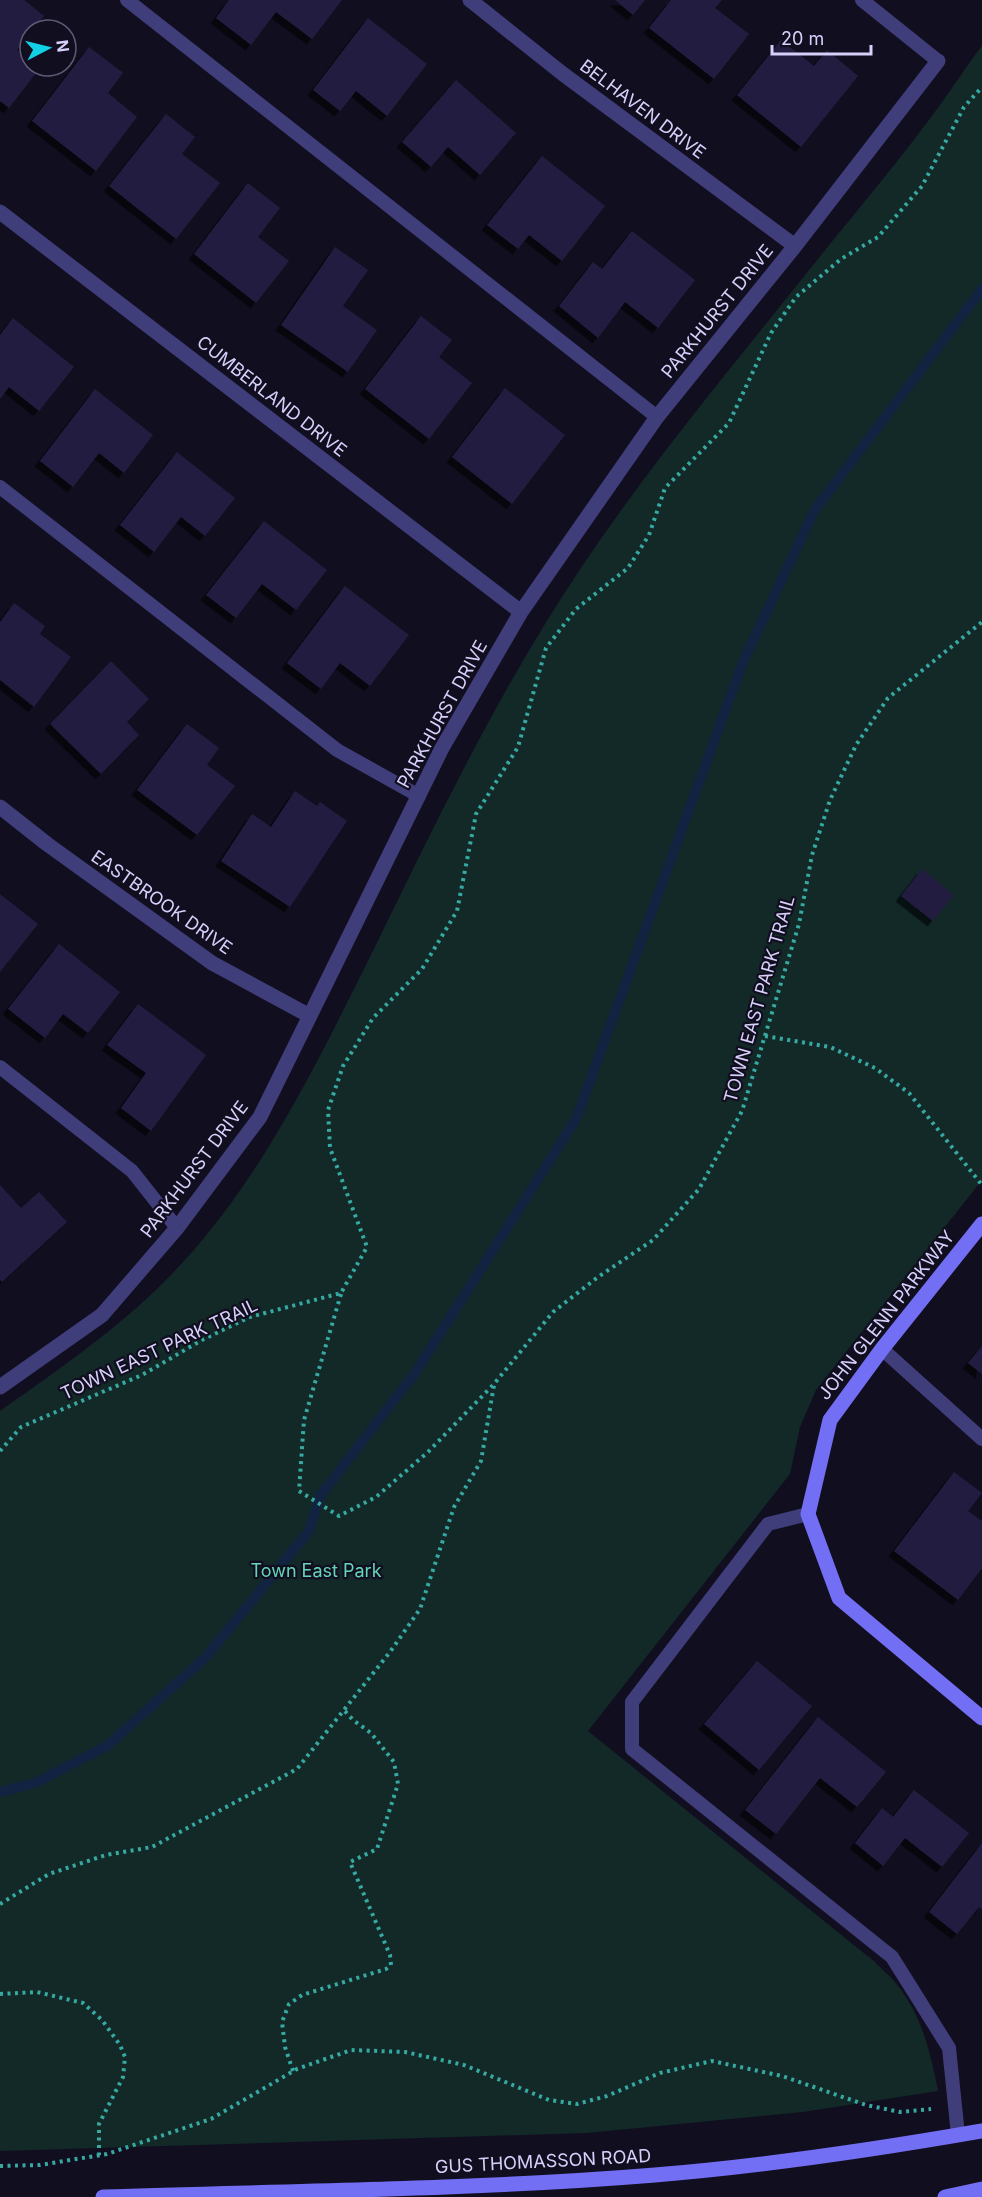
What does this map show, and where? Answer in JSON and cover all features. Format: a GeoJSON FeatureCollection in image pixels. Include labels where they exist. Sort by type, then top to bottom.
{"type":"FeatureCollection","features":[{"type":"Feature","properties":{"kind":"main road","name":"JOHN GLENN PARKWAY"},"geometry":{"type":"LineString","coordinates":[[808,1514],[830,1420],[882,1349],[982,1224]]}},
{"type":"Feature","properties":{"kind":"main road"},"geometry":{"type":"LineString","coordinates":[[808,1514],[839,1598],[982,1718]]}},
{"type":"Feature","properties":{"kind":"main road","name":"GUS THOMASSON ROAD"},"geometry":{"type":"LineString","coordinates":[[103,2197],[522,2184],[655,2175],[812,2159],[982,2131]]}},
{"type":"Feature","properties":{"kind":"main road"},"geometry":{"type":"LineString","coordinates":[[945,2197],[982,2189]]}},
{"type":"Feature","properties":{"kind":"street","name":"BELHAVEN DRIVE"},"geometry":{"type":"LineString","coordinates":[[470,0],[563,74],[795,246]]}},
{"type":"Feature","properties":{"kind":"street","name":"PARKHURST DRIVE"},"geometry":{"type":"LineString","coordinates":[[0,1387],[102,1315],[177,1228],[260,1118],[442,748],[521,612],[657,417],[795,246],[938,61]]}},
{"type":"Feature","properties":{"kind":"street","name":"CUMBERLAND DRIVE"},"geometry":{"type":"LineString","coordinates":[[0,212],[521,612]]}},
{"type":"Feature","properties":{"kind":"street","name":"EASTBROOK DRIVE"},"geometry":{"type":"LineString","coordinates":[[0,807],[47,844],[212,963],[310,1016]]}},
{"type":"Feature","properties":{"kind":"lane"},"geometry":{"type":"LineString","coordinates":[[127,0],[657,417]]}},
{"type":"Feature","properties":{"kind":"lane"},"geometry":{"type":"LineString","coordinates":[[862,0],[938,61]]}},
{"type":"Feature","properties":{"kind":"lane"},"geometry":{"type":"LineString","coordinates":[[0,487],[337,750],[418,796]]}},
{"type":"Feature","properties":{"kind":"lane"},"geometry":{"type":"LineString","coordinates":[[0,1067],[132,1171],[177,1228]]}},
{"type":"Feature","properties":{"kind":"lane"},"geometry":{"type":"LineString","coordinates":[[882,1349],[982,1439]]}},
{"type":"Feature","properties":{"kind":"lane"},"geometry":{"type":"LineString","coordinates":[[808,1514],[768,1524],[632,1701],[632,1749],[892,1957],[949,2048],[957,2107],[958,2135]]}},
{"type":"Feature","properties":{"kind":"path","name":"TOWN EAST PARK TRAIL"},"geometry":{"type":"LineString","coordinates":[[982,87],[964,106],[922,186],[878,237],[841,259],[796,297],[771,333],[729,423],[665,488],[649,535],[628,568],[576,609],[546,648],[518,747],[476,814],[457,911],[422,969],[367,1028],[343,1066],[328,1110],[330,1148],[367,1247],[341,1293],[304,1420],[298,1491],[339,1516],[376,1497],[428,1452],[494,1384],[553,1312],[598,1277],[653,1240],[699,1189],[741,1112],[799,924],[812,855],[830,800],[856,745],[888,698],[982,621]]}},
{"type":"Feature","properties":{"kind":"path"},"geometry":{"type":"LineString","coordinates":[[765,1036],[830,1047],[875,1068],[909,1093],[982,1185]]}},
{"type":"Feature","properties":{"kind":"path","name":"TOWN EAST PARK TRAIL"},"geometry":{"type":"LineString","coordinates":[[0,1451],[21,1427],[142,1375],[202,1340],[250,1317],[341,1293]]}},
{"type":"Feature","properties":{"kind":"path","name":"TOWN EAST PARK TRAIL"},"geometry":{"type":"LineString","coordinates":[[0,1904],[49,1874],[106,1855],[152,1847],[297,1769],[390,1652],[420,1609],[454,1507],[481,1461],[494,1384]]}},
{"type":"Feature","properties":{"kind":"path"},"geometry":{"type":"LineString","coordinates":[[293,2071],[285,2047],[282,2022],[289,2004],[302,1995],[386,1969],[391,1965],[390,1955],[350,1862],[377,1850],[399,1784],[394,1762],[371,1733],[344,1710]]}},
{"type":"Feature","properties":{"kind":"path"},"geometry":{"type":"LineString","coordinates":[[0,1994],[37,1992],[83,2003],[102,2020],[120,2045],[124,2057],[123,2077],[99,2124],[99,2155]]}},
{"type":"Feature","properties":{"kind":"path"},"geometry":{"type":"LineString","coordinates":[[0,2166],[40,2165],[99,2155],[211,2119],[293,2071],[351,2050],[405,2052],[464,2065],[549,2100],[577,2104],[607,2096],[660,2073],[712,2061],[782,2076],[866,2105],[900,2112],[957,2107]]}},
{"type":"Feature","properties":{"kind":"green space","name":"Town East Park"},"geometry":{"type":"Polygon","coordinates":[[[982,46],[982,1180],[816,1390],[800,1427],[790,1474],[588,1731],[875,1962],[896,1983],[919,2023],[929,2049],[938,2091],[803,2112],[587,2133],[0,2151],[0,1411],[96,1341],[142,1303],[184,1261],[239,1192],[263,1156],[307,1080],[474,749],[520,665],[575,577],[672,442],[906,150],[982,46]]]}},
{"type":"Feature","properties":{"kind":"building"},"geometry":{"type":"Polygon","coordinates":[[[0,0],[24,0],[44,16],[42,18],[18,18],[18,78],[32,78],[9,108],[0,101],[0,0]]]}},
{"type":"Feature","properties":{"kind":"building"},"geometry":{"type":"Polygon","coordinates":[[[229,0],[342,0],[312,39],[276,12],[251,45],[216,18],[229,0]]]}},
{"type":"Feature","properties":{"kind":"building"},"geometry":{"type":"Polygon","coordinates":[[[615,0],[645,0],[633,15],[615,0]]]}},
{"type":"Feature","properties":{"kind":"building"},"geometry":{"type":"Polygon","coordinates":[[[671,0],[722,0],[715,8],[749,34],[714,79],[649,28],[671,0]]]}},
{"type":"Feature","properties":{"kind":"building"},"geometry":{"type":"Polygon","coordinates":[[[368,18],[427,64],[387,116],[356,91],[340,111],[313,90],[368,18]]]}},
{"type":"Feature","properties":{"kind":"building"},"geometry":{"type":"Polygon","coordinates":[[[781,40],[814,66],[827,50],[858,76],[801,147],[737,95],[781,40]]]}},
{"type":"Feature","properties":{"kind":"building"},"geometry":{"type":"Polygon","coordinates":[[[89,47],[123,73],[108,93],[137,117],[96,171],[32,121],[65,78],[78,78],[78,61],[89,47]]]}},
{"type":"Feature","properties":{"kind":"building"},"geometry":{"type":"Polygon","coordinates":[[[456,80],[516,133],[480,175],[448,147],[431,167],[402,142],[456,80]]]}},
{"type":"Feature","properties":{"kind":"building"},"geometry":{"type":"Polygon","coordinates":[[[166,114],[195,137],[182,154],[220,183],[176,239],[109,186],[166,114]]]}},
{"type":"Feature","properties":{"kind":"building"},"geometry":{"type":"Polygon","coordinates":[[[542,156],[605,206],[562,261],[529,235],[518,249],[487,225],[542,156]]]}},
{"type":"Feature","properties":{"kind":"building"},"geometry":{"type":"Polygon","coordinates":[[[248,183],[280,208],[258,237],[289,261],[256,303],[194,254],[248,183]]]}},
{"type":"Feature","properties":{"kind":"building"},"geometry":{"type":"Polygon","coordinates":[[[632,231],[695,280],[658,328],[625,302],[598,338],[559,306],[593,262],[602,269],[632,231]]]}},
{"type":"Feature","properties":{"kind":"building"},"geometry":{"type":"Polygon","coordinates":[[[335,247],[368,270],[343,306],[377,330],[348,372],[281,325],[335,247]]]}},
{"type":"Feature","properties":{"kind":"building"},"geometry":{"type":"Polygon","coordinates":[[[421,316],[452,340],[439,357],[472,383],[429,439],[365,389],[421,316]]]}},
{"type":"Feature","properties":{"kind":"building"},"geometry":{"type":"Polygon","coordinates":[[[13,318],[74,367],[39,411],[9,387],[0,399],[0,335],[13,318]]]}},
{"type":"Feature","properties":{"kind":"building"},"geometry":{"type":"Polygon","coordinates":[[[505,388],[565,435],[512,504],[452,457],[505,388]]]}},
{"type":"Feature","properties":{"kind":"building"},"geometry":{"type":"Polygon","coordinates":[[[95,389],[153,435],[124,473],[99,453],[73,487],[40,461],[95,389]]]}},
{"type":"Feature","properties":{"kind":"building"},"geometry":{"type":"Polygon","coordinates":[[[177,452],[235,498],[205,536],[181,517],[154,552],[120,525],[177,452]]]}},
{"type":"Feature","properties":{"kind":"building"},"geometry":{"type":"Polygon","coordinates":[[[264,521],[327,570],[296,610],[262,584],[236,618],[206,595],[264,521]]]}},
{"type":"Feature","properties":{"kind":"building"},"geometry":{"type":"Polygon","coordinates":[[[345,586],[409,635],[370,686],[340,663],[321,689],[287,663],[345,586]]]}},
{"type":"Feature","properties":{"kind":"building"},"geometry":{"type":"Polygon","coordinates":[[[14,603],[45,626],[40,634],[71,657],[34,707],[0,680],[0,622],[14,603]]]}},
{"type":"Feature","properties":{"kind":"building"},"geometry":{"type":"Polygon","coordinates":[[[111,661],[149,699],[127,722],[139,735],[101,774],[50,724],[111,661]]]}},
{"type":"Feature","properties":{"kind":"building"},"geometry":{"type":"Polygon","coordinates":[[[187,724],[219,748],[207,765],[235,786],[197,835],[137,790],[187,724]]]}},
{"type":"Feature","properties":{"kind":"building"},"geometry":{"type":"Polygon","coordinates":[[[295,791],[317,806],[320,802],[347,821],[290,907],[221,861],[252,814],[271,827],[295,791]]]}},
{"type":"Feature","properties":{"kind":"building"},"geometry":{"type":"Polygon","coordinates":[[[922,869],[954,895],[933,921],[901,896],[922,869]]]}},
{"type":"Feature","properties":{"kind":"building"},"geometry":{"type":"Polygon","coordinates":[[[0,894],[38,924],[0,972],[0,894]]]}},
{"type":"Feature","properties":{"kind":"building"},"geometry":{"type":"Polygon","coordinates":[[[59,944],[120,992],[88,1033],[63,1014],[45,1038],[8,1009],[59,944]]]}},
{"type":"Feature","properties":{"kind":"building"},"geometry":{"type":"Polygon","coordinates":[[[138,1004],[206,1055],[151,1131],[121,1108],[146,1073],[107,1045],[138,1004]]]}},
{"type":"Feature","properties":{"kind":"building"},"geometry":{"type":"Polygon","coordinates":[[[0,1185],[21,1208],[39,1192],[67,1222],[2,1282],[0,1280],[0,1185]]]}},
{"type":"Feature","properties":{"kind":"building"},"geometry":{"type":"Polygon","coordinates":[[[982,1346],[982,1374],[968,1363],[982,1346]]]}},
{"type":"Feature","properties":{"kind":"building"},"geometry":{"type":"Polygon","coordinates":[[[954,1472],[982,1493],[968,1511],[982,1521],[982,1568],[958,1600],[894,1551],[954,1472]]]}},
{"type":"Feature","properties":{"kind":"building"},"geometry":{"type":"Polygon","coordinates":[[[757,1661],[812,1706],[759,1770],[704,1724],[757,1661]]]}},
{"type":"Feature","properties":{"kind":"building"},"geometry":{"type":"Polygon","coordinates":[[[818,1717],[886,1772],[857,1807],[820,1778],[776,1834],[745,1810],[818,1717]]]}},
{"type":"Feature","properties":{"kind":"building"},"geometry":{"type":"Polygon","coordinates":[[[914,1790],[969,1833],[942,1867],[905,1838],[883,1866],[855,1843],[882,1808],[893,1817],[914,1790]]]}},
{"type":"Feature","properties":{"kind":"building"},"geometry":{"type":"Polygon","coordinates":[[[982,1843],[982,1909],[979,1907],[957,1934],[929,1912],[982,1843]]]}},
{"type":"Feature","properties":{"kind":"waterway"},"geometry":{"type":"LineString","coordinates":[[0,1792],[35,1783],[107,1746],[205,1658],[309,1531],[320,1496],[415,1373],[576,1119],[743,662],[814,511],[982,289]]}}]}
